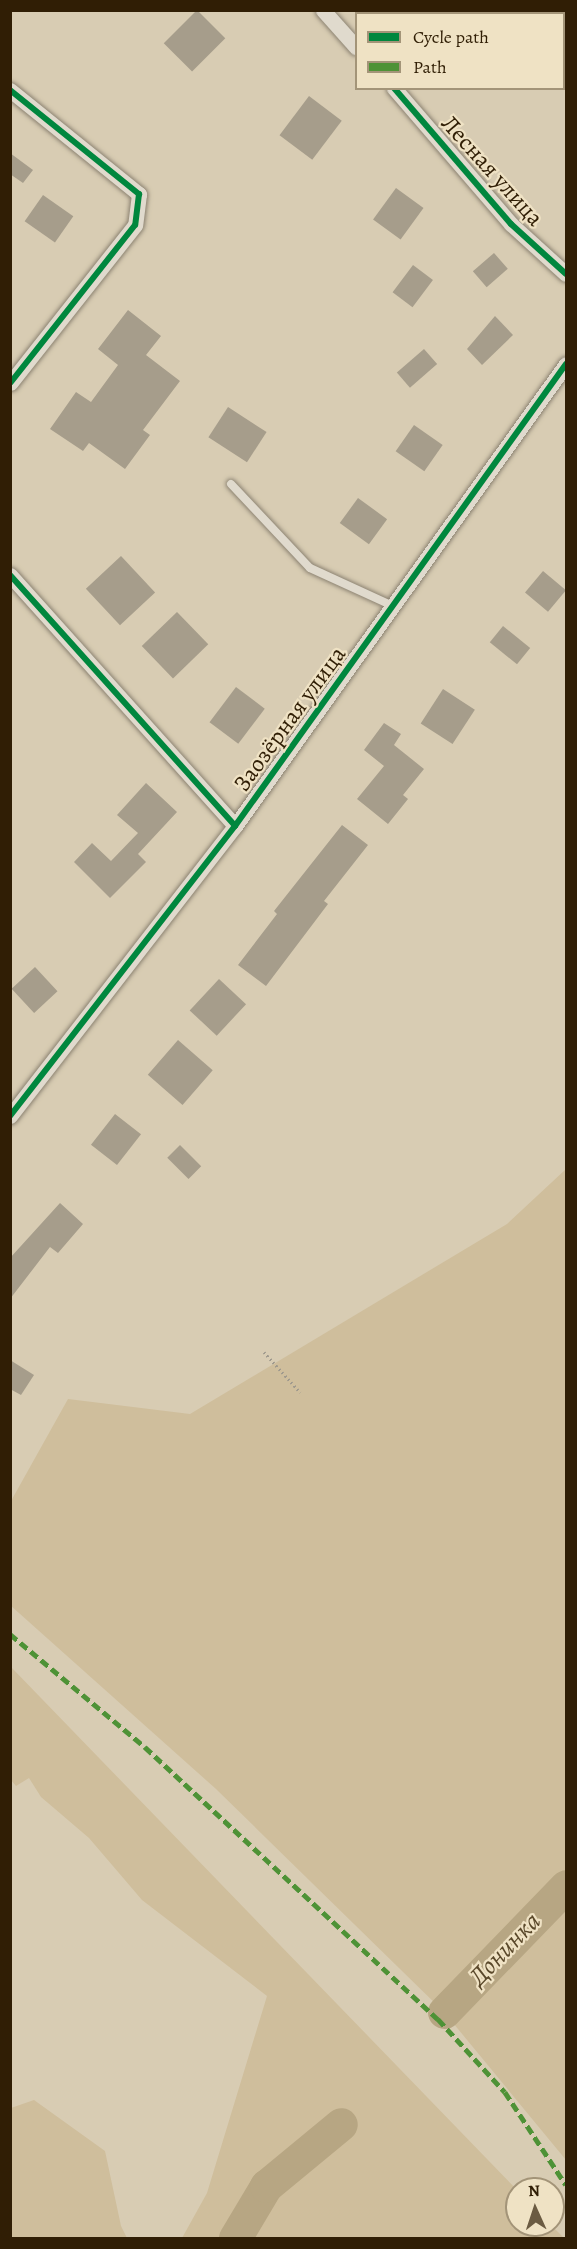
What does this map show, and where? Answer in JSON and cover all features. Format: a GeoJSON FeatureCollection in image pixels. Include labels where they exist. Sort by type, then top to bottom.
{"type":"FeatureCollection","features":[{"type":"Feature","properties":{"kind":"street"},"geometry":{"type":"LineString","coordinates":[[323,10],[355,45]]}},
{"type":"Feature","properties":{"kind":"street"},"geometry":{"type":"LineString","coordinates":[[10,90],[139,194],[135,225],[10,383]]}},
{"type":"Feature","properties":{"kind":"street","name":"Лесная улица"},"geometry":{"type":"LineString","coordinates":[[396,90],[511,224],[567,274]]}},
{"type":"Feature","properties":{"kind":"street","name":"Заозёрная улица"},"geometry":{"type":"LineString","coordinates":[[10,1116],[235,826],[567,364]]}},
{"type":"Feature","properties":{"kind":"street"},"geometry":{"type":"LineString","coordinates":[[10,575],[235,826]]}},
{"type":"Feature","properties":{"kind":"lane"},"geometry":{"type":"LineString","coordinates":[[231,484],[310,568],[393,606]]}},
{"type":"Feature","properties":{"kind":"path"},"geometry":{"type":"LineString","coordinates":[[264,1352],[300,1392]]}},
{"type":"Feature","properties":{"kind":"shaded area"},"geometry":{"type":"Polygon","coordinates":[[[566,1169],[566,2160],[444,2012],[216,1789],[10,1605],[11,1501],[68,1399],[190,1414],[507,1224],[566,1169]]]}},
{"type":"Feature","properties":{"kind":"shaded area"},"geometry":{"type":"Polygon","coordinates":[[[11,1667],[505,2178],[505,2237],[564,2238],[182,2238],[207,2193],[267,1996],[142,1900],[89,1838],[41,1797],[29,1778],[16,1786],[11,1780],[11,1667]]]}},
{"type":"Feature","properties":{"kind":"shaded area"},"geometry":{"type":"Polygon","coordinates":[[[34,2100],[105,2151],[121,2226],[127,2238],[11,2238],[11,2108],[34,2100]]]}},
{"type":"Feature","properties":{"kind":"building"},"geometry":{"type":"Polygon","coordinates":[[[197,10],[225,38],[192,72],[164,43],[197,10]]]}},
{"type":"Feature","properties":{"kind":"building"},"geometry":{"type":"Polygon","coordinates":[[[309,96],[342,121],[312,160],[280,135],[309,96]]]}},
{"type":"Feature","properties":{"kind":"building"},"geometry":{"type":"Polygon","coordinates":[[[10,153],[33,170],[23,183],[10,174],[10,153]]]}},
{"type":"Feature","properties":{"kind":"building"},"geometry":{"type":"Polygon","coordinates":[[[396,188],[424,208],[401,240],[373,220],[396,188]]]}},
{"type":"Feature","properties":{"kind":"building"},"geometry":{"type":"Polygon","coordinates":[[[43,195],[73,216],[55,242],[25,221],[43,195]]]}},
{"type":"Feature","properties":{"kind":"building"},"geometry":{"type":"Polygon","coordinates":[[[494,253],[508,269],[487,287],[473,271],[494,253]]]}},
{"type":"Feature","properties":{"kind":"building"},"geometry":{"type":"Polygon","coordinates":[[[413,265],[433,280],[413,307],[393,292],[413,265]]]}},
{"type":"Feature","properties":{"kind":"building"},"geometry":{"type":"Polygon","coordinates":[[[128,310],[161,336],[146,355],[180,381],[143,430],[150,435],[125,469],[89,443],[83,451],[50,429],[76,392],[91,402],[118,365],[98,349],[128,310]]]}},
{"type":"Feature","properties":{"kind":"building"},"geometry":{"type":"Polygon","coordinates":[[[495,316],[513,335],[482,365],[467,349],[495,316]]]}},
{"type":"Feature","properties":{"kind":"building"},"geometry":{"type":"Polygon","coordinates":[[[424,349],[437,364],[410,388],[397,373],[424,349]]]}},
{"type":"Feature","properties":{"kind":"building"},"geometry":{"type":"Polygon","coordinates":[[[228,407],[267,432],[247,462],[208,437],[228,407]]]}},
{"type":"Feature","properties":{"kind":"building"},"geometry":{"type":"Polygon","coordinates":[[[414,425],[443,445],[424,471],[396,451],[414,425]]]}},
{"type":"Feature","properties":{"kind":"building"},"geometry":{"type":"Polygon","coordinates":[[[358,498],[387,519],[369,544],[340,523],[358,498]]]}},
{"type":"Feature","properties":{"kind":"building"},"geometry":{"type":"Polygon","coordinates":[[[121,556],[155,593],[120,625],[86,589],[121,556]]]}},
{"type":"Feature","properties":{"kind":"building"},"geometry":{"type":"Polygon","coordinates":[[[543,571],[566,590],[548,612],[525,592],[543,571]]]}},
{"type":"Feature","properties":{"kind":"building"},"geometry":{"type":"Polygon","coordinates":[[[177,612],[208,644],[173,678],[142,646],[177,612]]]}},
{"type":"Feature","properties":{"kind":"building"},"geometry":{"type":"Polygon","coordinates":[[[503,626],[530,648],[517,664],[490,642],[503,626]]]}},
{"type":"Feature","properties":{"kind":"building"},"geometry":{"type":"Polygon","coordinates":[[[236,687],[265,709],[238,744],[210,722],[236,687]]]}},
{"type":"Feature","properties":{"kind":"building"},"geometry":{"type":"Polygon","coordinates":[[[443,689],[475,710],[453,744],[421,723],[443,689]]]}},
{"type":"Feature","properties":{"kind":"building"},"geometry":{"type":"Polygon","coordinates":[[[384,723],[401,734],[394,745],[424,769],[403,795],[408,799],[388,824],[357,799],[384,766],[364,750],[384,723]]]}},
{"type":"Feature","properties":{"kind":"building"},"geometry":{"type":"Polygon","coordinates":[[[146,783],[177,812],[138,854],[146,862],[110,898],[74,862],[92,843],[111,861],[138,833],[117,815],[146,783]]]}},
{"type":"Feature","properties":{"kind":"building"},"geometry":{"type":"Polygon","coordinates":[[[342,825],[368,845],[324,901],[328,904],[266,986],[238,965],[277,914],[274,911],[342,825]]]}},
{"type":"Feature","properties":{"kind":"building"},"geometry":{"type":"Polygon","coordinates":[[[35,967],[58,991],[34,1013],[12,989],[35,967]]]}},
{"type":"Feature","properties":{"kind":"building"},"geometry":{"type":"Polygon","coordinates":[[[219,979],[246,1004],[217,1036],[190,1010],[219,979]]]}},
{"type":"Feature","properties":{"kind":"building"},"geometry":{"type":"Polygon","coordinates":[[[178,1040],[213,1070],[183,1105],[148,1075],[178,1040]]]}},
{"type":"Feature","properties":{"kind":"building"},"geometry":{"type":"Polygon","coordinates":[[[115,1114],[141,1134],[117,1165],[91,1145],[115,1114]]]}},
{"type":"Feature","properties":{"kind":"building"},"geometry":{"type":"Polygon","coordinates":[[[180,1145],[201,1166],[188,1179],[167,1158],[180,1145]]]}},
{"type":"Feature","properties":{"kind":"building"},"geometry":{"type":"Polygon","coordinates":[[[60,1203],[83,1224],[58,1253],[50,1247],[10,1299],[10,1258],[60,1203]]]}},
{"type":"Feature","properties":{"kind":"building"},"geometry":{"type":"Polygon","coordinates":[[[10,1360],[34,1375],[21,1395],[10,1389],[10,1360]]]}},
{"type":"Feature","properties":{"kind":"waterway","name":"Донинка"},"geometry":{"type":"LineString","coordinates":[[444,2012],[566,1886]]}},
{"type":"Feature","properties":{"kind":"waterway","name":"Донинка"},"geometry":{"type":"LineString","coordinates":[[235,2238],[266,2186],[341,2124]]}},
{"type":"Feature","properties":{"kind":"marked path"},"geometry":{"type":"LineString","coordinates":[[10,1634],[145,1747],[438,2019],[505,2092],[566,2185]]}},
{"type":"Feature","properties":{"kind":"cycle path"},"geometry":{"type":"LineString","coordinates":[[10,90],[139,194],[135,225],[10,383]]}},
{"type":"Feature","properties":{"kind":"cycle path"},"geometry":{"type":"LineString","coordinates":[[396,90],[511,224],[566,274]]}},
{"type":"Feature","properties":{"kind":"cycle path"},"geometry":{"type":"LineString","coordinates":[[10,1116],[235,826],[566,364]]}},
{"type":"Feature","properties":{"kind":"cycle path"},"geometry":{"type":"LineString","coordinates":[[10,575],[235,826]]}}]}
